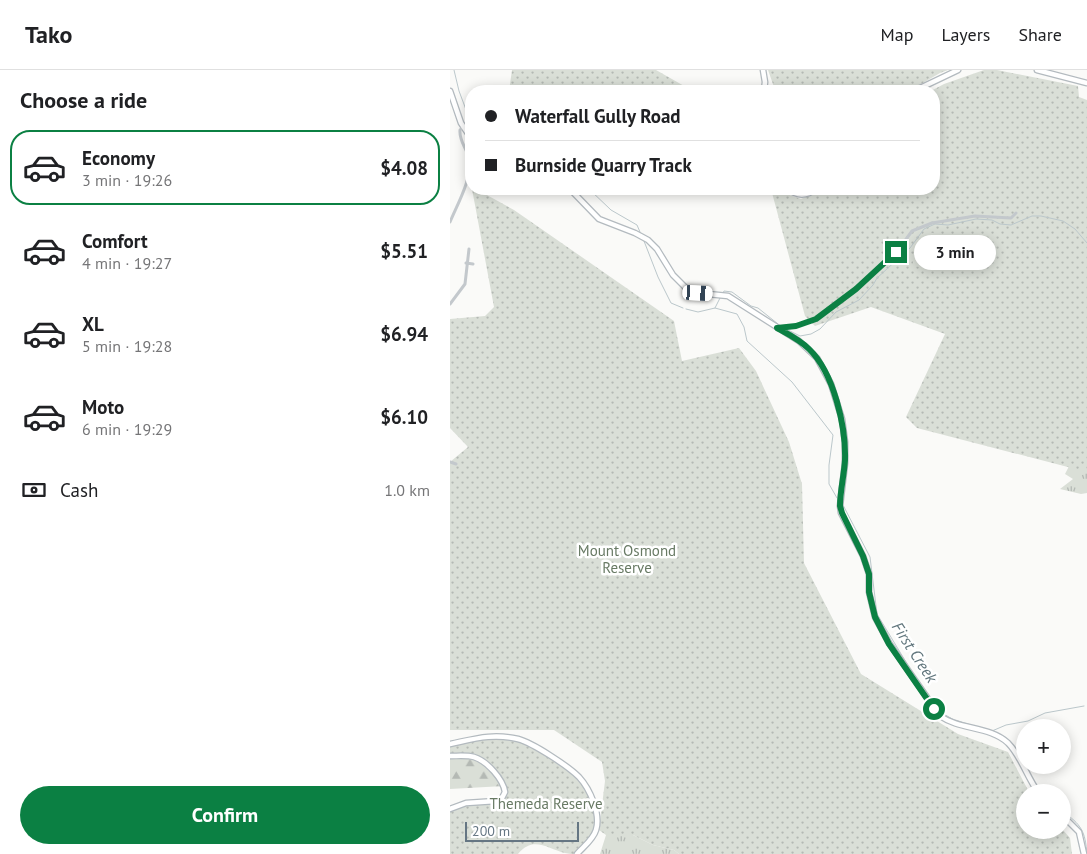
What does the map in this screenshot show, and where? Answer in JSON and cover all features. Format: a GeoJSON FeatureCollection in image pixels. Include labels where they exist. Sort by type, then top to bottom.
{"type":"FeatureCollection","features":[{"type":"Feature","properties":{"kind":"street"},"geometry":{"type":"LineString","coordinates":[[764,70],[765,85]]}},
{"type":"Feature","properties":{"kind":"street"},"geometry":{"type":"LineString","coordinates":[[927,85],[958,70]]}},
{"type":"Feature","properties":{"kind":"street"},"geometry":{"type":"LineString","coordinates":[[1037,70],[1087,83]]}},
{"type":"Feature","properties":{"kind":"street"},"geometry":{"type":"LineString","coordinates":[[450,91],[465,130]]}},
{"type":"Feature","properties":{"kind":"street"},"geometry":{"type":"LineString","coordinates":[[463,127],[460,130],[460,137],[465,148]]}},
{"type":"Feature","properties":{"kind":"street"},"geometry":{"type":"LineString","coordinates":[[450,222],[465,187]]}},
{"type":"Feature","properties":{"kind":"street"},"geometry":{"type":"LineString","coordinates":[[576,195],[599,219],[648,240],[657,249],[673,275],[686,288],[698,293],[722,295],[799,341],[817,358],[836,399],[842,419],[845,442],[840,506],[863,556],[869,574],[872,610],[889,644],[940,716],[952,723],[996,735],[1007,742],[1033,784]]}},
{"type":"Feature","properties":{"kind":"street"},"geometry":{"type":"LineString","coordinates":[[777,328],[796,326],[816,319],[866,280],[896,252],[912,232],[932,223],[975,216],[1011,218],[1016,213]]}},
{"type":"Feature","properties":{"kind":"street"},"geometry":{"type":"LineString","coordinates":[[450,304],[465,284],[469,249]]}},
{"type":"Feature","properties":{"kind":"street"},"geometry":{"type":"LineString","coordinates":[[466,263],[473,264]]}},
{"type":"Feature","properties":{"kind":"street"},"geometry":{"type":"LineString","coordinates":[[450,462],[456,464]]}},
{"type":"Feature","properties":{"kind":"street"},"geometry":{"type":"LineString","coordinates":[[450,744],[483,736],[524,741],[573,772],[584,784],[597,816],[594,835],[577,854]]}},
{"type":"Feature","properties":{"kind":"street"},"geometry":{"type":"LineString","coordinates":[[450,756],[467,756],[479,760],[502,782],[505,792],[502,798],[496,801],[466,804],[450,809]]}},
{"type":"Feature","properties":{"kind":"street"},"geometry":{"type":"LineString","coordinates":[[1071,824],[1079,832],[1084,854]]}},
{"type":"Feature","properties":{"kind":"green space"},"geometry":{"type":"Polygon","coordinates":[[[512,70],[656,70],[682,85],[510,85],[512,70]]]}},
{"type":"Feature","properties":{"kind":"green space"},"geometry":{"type":"Polygon","coordinates":[[[768,70],[948,70],[919,85],[773,85],[768,70]]]}},
{"type":"Feature","properties":{"kind":"green space"},"geometry":{"type":"Polygon","coordinates":[[[984,70],[997,70],[1078,86],[1079,97],[1087,100],[1087,472],[917,428],[906,417],[945,334],[871,307],[815,326],[805,316],[773,195],[790,195],[801,199],[809,195],[940,195],[940,86],[984,70]]]}},
{"type":"Feature","properties":{"kind":"green space","name":"Mount Osmond Reserve"},"geometry":{"type":"Polygon","coordinates":[[[473,195],[487,195],[514,210],[674,321],[682,361],[739,348],[756,371],[789,442],[802,484],[804,563],[861,674],[958,734],[1008,752],[1016,767],[1016,774],[1020,774],[1025,784],[1016,784],[1016,839],[1070,839],[1072,854],[679,854],[674,850],[653,845],[633,835],[606,835],[599,830],[605,781],[602,762],[554,730],[450,730],[450,462],[468,447],[450,428],[450,319],[485,316],[494,307],[473,195]]]}},
{"type":"Feature","properties":{"kind":"green space"},"geometry":{"type":"Polygon","coordinates":[[[924,232],[934,233],[924,268],[912,265],[924,232]]]}},
{"type":"Feature","properties":{"kind":"green space"},"geometry":{"type":"Polygon","coordinates":[[[1082,441],[1087,441],[1087,493],[1081,494],[1060,489],[1073,479],[1065,474],[1082,441]]]}},
{"type":"Feature","properties":{"kind":"green space"},"geometry":{"type":"Polygon","coordinates":[[[470,738],[504,786],[450,789],[450,744],[470,738]]]}},
{"type":"Feature","properties":{"kind":"green space","name":"Themeda Reserve"},"geometry":{"type":"Polygon","coordinates":[[[470,738],[515,739],[532,745],[580,778],[594,807],[596,830],[577,854],[565,853],[535,844],[529,845],[518,854],[450,854],[450,809],[466,803],[496,801],[505,792],[493,772],[475,758],[450,756],[450,744],[470,738]]]}},
{"type":"Feature","properties":{"kind":"green space"},"geometry":{"type":"Polygon","coordinates":[[[606,835],[633,835],[653,845],[674,850],[679,854],[600,854],[606,835]]]}},
{"type":"Feature","properties":{"kind":"waterway","name":"First Creek"},"geometry":{"type":"LineString","coordinates":[[454,70],[465,107]]}},
{"type":"Feature","properties":{"kind":"waterway","name":"First Creek"},"geometry":{"type":"LineString","coordinates":[[595,195],[611,210],[637,225],[640,232]]}},
{"type":"Feature","properties":{"kind":"waterway"},"geometry":{"type":"LineString","coordinates":[[786,329],[800,336],[811,334],[820,329],[836,312],[859,300],[877,278],[910,248],[924,229],[935,224],[948,225],[976,219],[992,220],[1000,224],[1011,225],[1032,216],[1041,216],[1063,221],[1075,229],[1087,243]]}},
{"type":"Feature","properties":{"kind":"waterway","name":"First Creek"},"geometry":{"type":"LineString","coordinates":[[644,241],[658,277],[671,303],[683,308]]}},
{"type":"Feature","properties":{"kind":"waterway"},"geometry":{"type":"LineString","coordinates":[[723,293],[724,291],[732,292],[751,306],[758,308],[778,324]]}},
{"type":"Feature","properties":{"kind":"waterway"},"geometry":{"type":"LineString","coordinates":[[715,308],[721,296]]}},
{"type":"Feature","properties":{"kind":"waterway","name":"First Creek"},"geometry":{"type":"LineString","coordinates":[[686,309],[698,312],[715,308],[737,314],[744,327],[747,341],[792,382],[833,435],[829,465],[829,484],[837,498]]}},
{"type":"Feature","properties":{"kind":"waterway","name":"First Creek"},"geometry":{"type":"LineString","coordinates":[[843,505],[870,557],[877,614],[912,672],[942,713],[954,720],[978,727]]}},
{"type":"Feature","properties":{"kind":"waterway"},"geometry":{"type":"LineString","coordinates":[[992,731],[1006,725],[1028,721],[1045,713],[1084,706]]}},
{"type":"Feature","properties":{"kind":"waterway","name":"First Creek"},"geometry":{"type":"LineString","coordinates":[[1071,818],[1081,829],[1087,854]]}},
{"type":"Feature","properties":{"kind":"route"},"geometry":{"type":"LineString","coordinates":[[896,252],[856,289],[816,319],[796,326],[777,328],[809,349],[817,358],[830,384],[842,419],[845,442],[845,463],[840,506],[863,556],[869,574],[872,610],[889,644],[934,709]]}}]}
